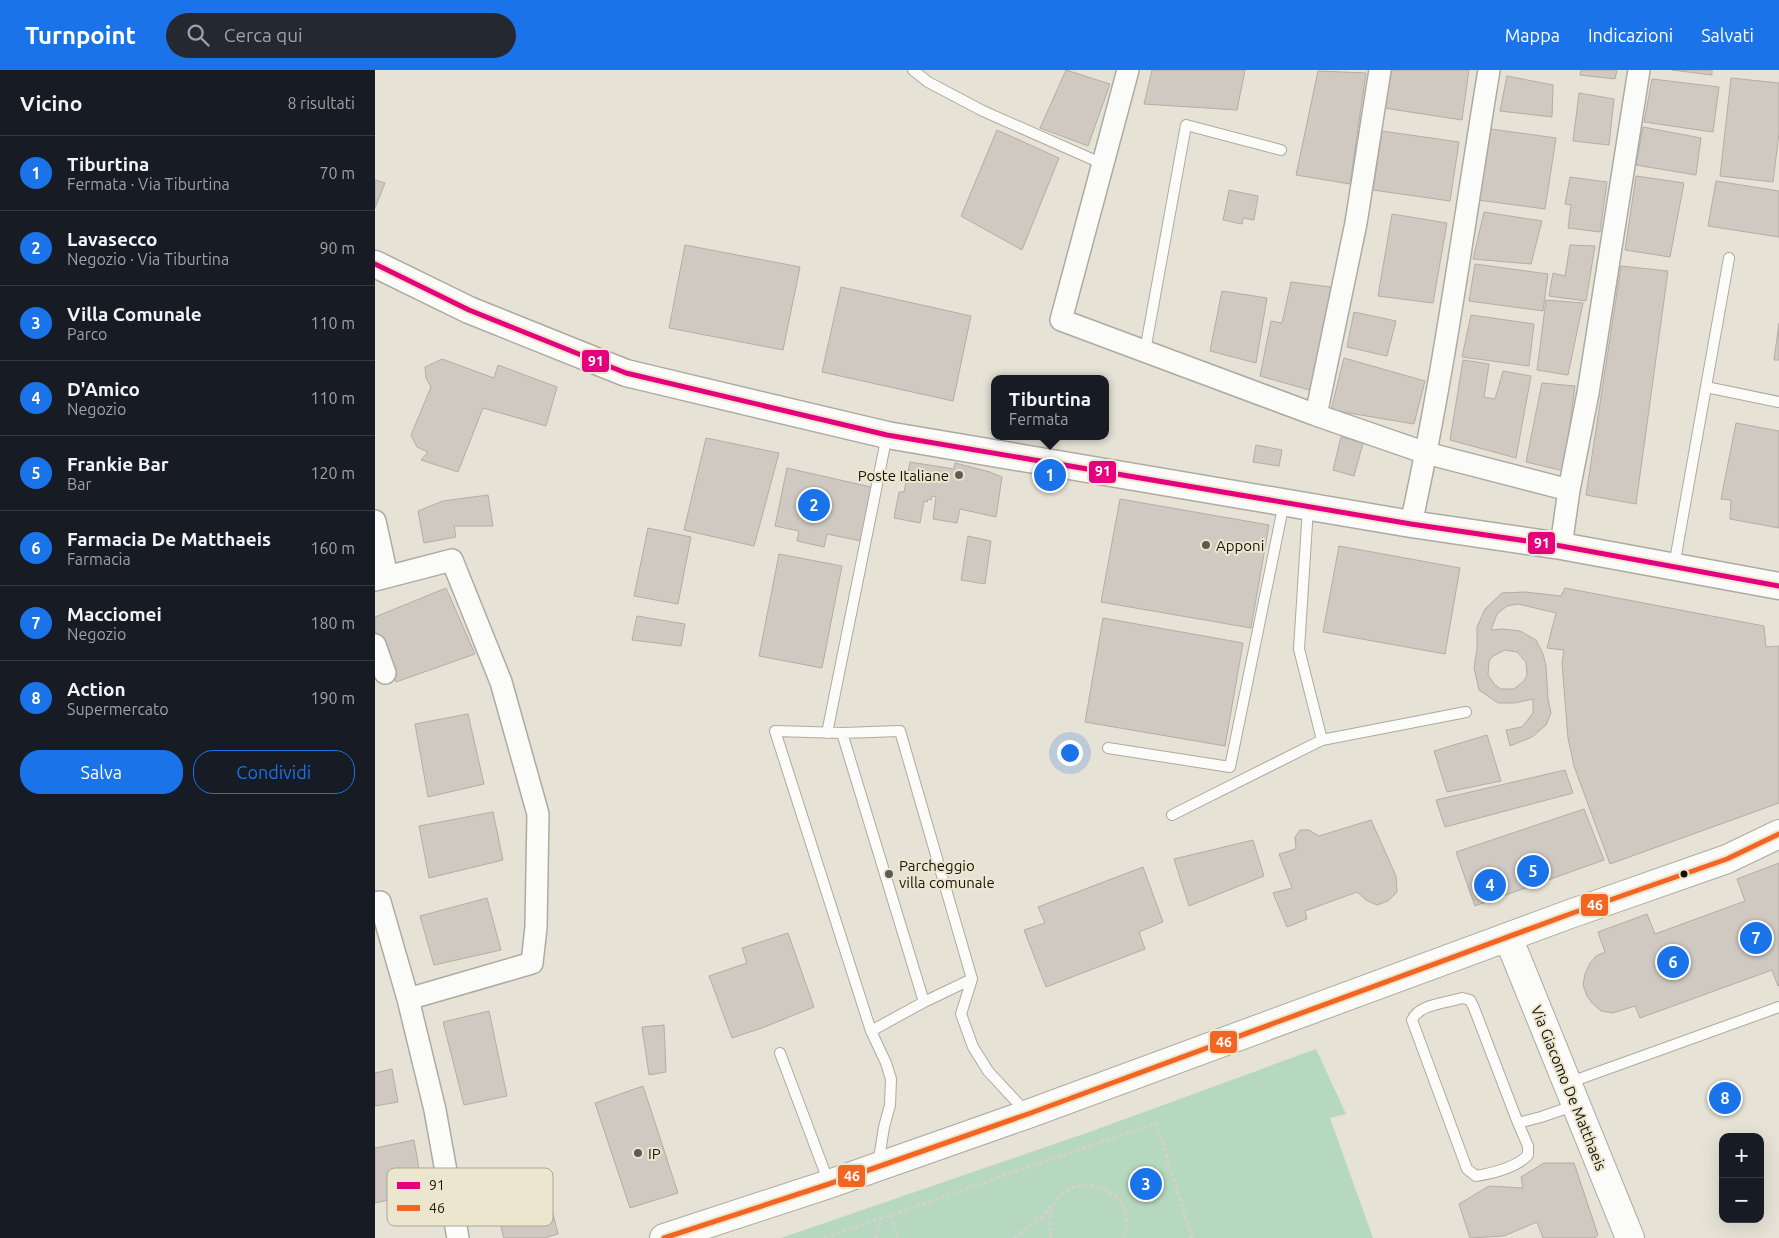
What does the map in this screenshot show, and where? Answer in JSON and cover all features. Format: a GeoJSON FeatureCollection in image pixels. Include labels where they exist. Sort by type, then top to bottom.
{"type":"FeatureCollection","features":[{"type":"Feature","properties":{"kind":"main road"},"geometry":{"type":"LineString","coordinates":[[664,1238],[829,1184],[1028,1114],[1569,914],[1727,859],[1779,834]]}},
{"type":"Feature","properties":{"kind":"main road"},"geometry":{"type":"LineString","coordinates":[[1727,859],[1779,848]]}},
{"type":"Feature","properties":{"kind":"main road","name":"Via Giacomo De Matthaeis"},"geometry":{"type":"LineString","coordinates":[[1508,937],[1630,1238]]}},
{"type":"Feature","properties":{"kind":"street"},"geometry":{"type":"LineString","coordinates":[[1129,70],[1061,320],[1315,416],[1426,453],[1569,490]]}},
{"type":"Feature","properties":{"kind":"street"},"geometry":{"type":"LineString","coordinates":[[1315,416],[1356,223],[1380,70]]}},
{"type":"Feature","properties":{"kind":"street"},"geometry":{"type":"LineString","coordinates":[[1411,524],[1426,453],[1489,70]]}},
{"type":"Feature","properties":{"kind":"street"},"geometry":{"type":"LineString","coordinates":[[1561,546],[1569,490],[1588,392],[1639,70]]}},
{"type":"Feature","properties":{"kind":"street"},"geometry":{"type":"LineString","coordinates":[[375,264],[469,310],[626,373],[887,435],[1411,524],[1561,546],[1779,586]]}},
{"type":"Feature","properties":{"kind":"street"},"geometry":{"type":"LineString","coordinates":[[375,521],[381,578],[452,560],[501,682],[538,814],[536,927],[532,963],[408,999]]}},
{"type":"Feature","properties":{"kind":"street"},"geometry":{"type":"LineString","coordinates":[[375,645],[385,673]]}},
{"type":"Feature","properties":{"kind":"street"},"geometry":{"type":"LineString","coordinates":[[375,903],[380,902],[408,999],[435,1110],[445,1168]]}},
{"type":"Feature","properties":{"kind":"lane"},"geometry":{"type":"LineString","coordinates":[[913,70],[928,82],[983,111],[1103,164]]}},
{"type":"Feature","properties":{"kind":"lane"},"geometry":{"type":"LineString","coordinates":[[1145,351],[1187,125],[1281,150]]}},
{"type":"Feature","properties":{"kind":"lane"},"geometry":{"type":"LineString","coordinates":[[1673,567],[1729,258]]}},
{"type":"Feature","properties":{"kind":"lane"},"geometry":{"type":"LineString","coordinates":[[1706,387],[1779,402]]}},
{"type":"Feature","properties":{"kind":"lane"},"geometry":{"type":"LineString","coordinates":[[827,733],[887,435]]}},
{"type":"Feature","properties":{"kind":"lane"},"geometry":{"type":"LineString","coordinates":[[1296,505],[1299,649],[1322,740]]}},
{"type":"Feature","properties":{"kind":"lane"},"geometry":{"type":"LineString","coordinates":[[1108,748],[1230,767],[1296,505]]}},
{"type":"Feature","properties":{"kind":"lane"},"geometry":{"type":"LineString","coordinates":[[1172,815],[1322,740],[1466,712]]}},
{"type":"Feature","properties":{"kind":"lane"},"geometry":{"type":"LineString","coordinates":[[878,1166],[884,1127],[891,1105],[891,1079],[886,1063],[871,1031],[775,730],[827,733],[900,731],[972,979],[961,1014],[973,1047],[988,1071],[1028,1114]]}},
{"type":"Feature","properties":{"kind":"lane"},"geometry":{"type":"LineString","coordinates":[[842,733],[923,1002]]}},
{"type":"Feature","properties":{"kind":"lane"},"geometry":{"type":"LineString","coordinates":[[871,1031],[923,1002],[972,979]]}},
{"type":"Feature","properties":{"kind":"lane"},"geometry":{"type":"LineString","coordinates":[[1462,998],[1470,1000],[1475,1008],[1518,1123],[1528,1146],[1528,1155],[1521,1162],[1476,1176],[1467,1168],[1412,1020],[1415,1013],[1462,998]]}},
{"type":"Feature","properties":{"kind":"lane"},"geometry":{"type":"LineString","coordinates":[[1518,1123],[1541,1117],[1572,1094],[1779,1007]]}},
{"type":"Feature","properties":{"kind":"lane"},"geometry":{"type":"LineString","coordinates":[[780,1053],[829,1184]]}},
{"type":"Feature","properties":{"kind":"path"},"geometry":{"type":"LineString","coordinates":[[824,1238],[1156,1123],[1192,1238]]}},
{"type":"Feature","properties":{"kind":"path"},"geometry":{"type":"LineString","coordinates":[[1014,1238],[1043,1216],[1066,1191],[1078,1186],[1091,1185],[1104,1188],[1115,1196],[1123,1206],[1126,1219],[1123,1238]]}},
{"type":"Feature","properties":{"kind":"path"},"geometry":{"type":"LineString","coordinates":[[1051,1238],[1050,1212],[1056,1200]]}},
{"type":"Feature","properties":{"kind":"path"},"geometry":{"type":"LineString","coordinates":[[890,1215],[898,1238]]}},
{"type":"Feature","properties":{"kind":"path"},"geometry":{"type":"LineString","coordinates":[[876,1238],[881,1218]]}},
{"type":"Feature","properties":{"kind":"green space"},"geometry":{"type":"Polygon","coordinates":[[[1316,1049],[1346,1114],[1330,1118],[1373,1238],[781,1238],[1095,1130],[1316,1049]]]}},
{"type":"Feature","properties":{"kind":"building"},"geometry":{"type":"Polygon","coordinates":[[[1066,70],[1110,84],[1088,146],[1040,128],[1066,70]]]}},
{"type":"Feature","properties":{"kind":"building"},"geometry":{"type":"Polygon","coordinates":[[[1152,70],[1245,70],[1237,110],[1144,104],[1152,70]]]}},
{"type":"Feature","properties":{"kind":"building"},"geometry":{"type":"Polygon","coordinates":[[[1392,70],[1469,70],[1462,120],[1384,108],[1392,70]]]}},
{"type":"Feature","properties":{"kind":"building"},"geometry":{"type":"Polygon","coordinates":[[[1581,70],[1617,70],[1615,79],[1580,75],[1581,70]]]}},
{"type":"Feature","properties":{"kind":"building"},"geometry":{"type":"Polygon","coordinates":[[[1672,70],[1712,70],[1712,75],[1672,70]]]}},
{"type":"Feature","properties":{"kind":"building"},"geometry":{"type":"Polygon","coordinates":[[[1318,71],[1366,73],[1350,184],[1296,175],[1318,71]]]}},
{"type":"Feature","properties":{"kind":"building"},"geometry":{"type":"Polygon","coordinates":[[[1507,76],[1553,85],[1552,117],[1500,111],[1507,76]]]}},
{"type":"Feature","properties":{"kind":"building"},"geometry":{"type":"Polygon","coordinates":[[[1731,78],[1779,83],[1779,133],[1773,182],[1720,176],[1731,78]]]}},
{"type":"Feature","properties":{"kind":"building"},"geometry":{"type":"Polygon","coordinates":[[[1652,79],[1719,87],[1713,132],[1644,122],[1652,79]]]}},
{"type":"Feature","properties":{"kind":"building"},"geometry":{"type":"Polygon","coordinates":[[[1579,93],[1614,99],[1609,145],[1573,141],[1579,93]]]}},
{"type":"Feature","properties":{"kind":"building"},"geometry":{"type":"Polygon","coordinates":[[[1643,127],[1701,138],[1696,175],[1636,165],[1643,127]]]}},
{"type":"Feature","properties":{"kind":"building"},"geometry":{"type":"Polygon","coordinates":[[[1491,129],[1556,138],[1545,209],[1478,200],[1491,129]]]}},
{"type":"Feature","properties":{"kind":"building"},"geometry":{"type":"Polygon","coordinates":[[[997,130],[1059,158],[1022,250],[961,216],[997,130]]]}},
{"type":"Feature","properties":{"kind":"building"},"geometry":{"type":"Polygon","coordinates":[[[1382,131],[1459,142],[1450,201],[1373,190],[1382,131]]]}},
{"type":"Feature","properties":{"kind":"building"},"geometry":{"type":"Polygon","coordinates":[[[1636,176],[1684,183],[1670,257],[1625,250],[1636,176]]]}},
{"type":"Feature","properties":{"kind":"building"},"geometry":{"type":"Polygon","coordinates":[[[1570,177],[1607,182],[1600,232],[1568,228],[1571,205],[1565,204],[1570,177]]]}},
{"type":"Feature","properties":{"kind":"building"},"geometry":{"type":"Polygon","coordinates":[[[375,180],[385,183],[375,208],[375,180]]]}},
{"type":"Feature","properties":{"kind":"building"},"geometry":{"type":"Polygon","coordinates":[[[1716,181],[1779,191],[1779,237],[1708,226],[1716,181]]]}},
{"type":"Feature","properties":{"kind":"building"},"geometry":{"type":"Polygon","coordinates":[[[1229,190],[1258,196],[1254,220],[1243,218],[1242,224],[1223,220],[1229,190]]]}},
{"type":"Feature","properties":{"kind":"building"},"geometry":{"type":"Polygon","coordinates":[[[1484,212],[1542,221],[1531,264],[1473,259],[1484,212]]]}},
{"type":"Feature","properties":{"kind":"building"},"geometry":{"type":"Polygon","coordinates":[[[1392,214],[1447,223],[1433,303],[1378,296],[1392,214]]]}},
{"type":"Feature","properties":{"kind":"building"},"geometry":{"type":"Polygon","coordinates":[[[685,245],[800,267],[783,350],[669,328],[685,245]]]}},
{"type":"Feature","properties":{"kind":"building"},"geometry":{"type":"Polygon","coordinates":[[[1570,245],[1595,246],[1586,301],[1549,296],[1553,273],[1565,276],[1570,245]]]}},
{"type":"Feature","properties":{"kind":"building"},"geometry":{"type":"Polygon","coordinates":[[[1475,264],[1548,274],[1543,311],[1469,301],[1475,264]]]}},
{"type":"Feature","properties":{"kind":"building"},"geometry":{"type":"Polygon","coordinates":[[[1621,266],[1668,271],[1636,504],[1586,495],[1621,266]]]}},
{"type":"Feature","properties":{"kind":"building"},"geometry":{"type":"Polygon","coordinates":[[[1291,282],[1331,287],[1313,391],[1260,376],[1271,321],[1282,323],[1291,282]]]}},
{"type":"Feature","properties":{"kind":"building"},"geometry":{"type":"Polygon","coordinates":[[[841,287],[971,316],[953,401],[822,372],[841,287]]]}},
{"type":"Feature","properties":{"kind":"building"},"geometry":{"type":"Polygon","coordinates":[[[1222,291],[1267,298],[1256,363],[1210,351],[1222,291]]]}},
{"type":"Feature","properties":{"kind":"building"},"geometry":{"type":"Polygon","coordinates":[[[1546,300],[1583,303],[1568,375],[1537,370],[1546,300]]]}},
{"type":"Feature","properties":{"kind":"building"},"geometry":{"type":"Polygon","coordinates":[[[1354,312],[1396,321],[1387,356],[1347,347],[1354,312]]]}},
{"type":"Feature","properties":{"kind":"building"},"geometry":{"type":"Polygon","coordinates":[[[1471,315],[1534,324],[1529,366],[1462,357],[1471,315]]]}},
{"type":"Feature","properties":{"kind":"building"},"geometry":{"type":"Polygon","coordinates":[[[1779,323],[1779,360],[1774,360],[1779,323]]]}},
{"type":"Feature","properties":{"kind":"building"},"geometry":{"type":"Polygon","coordinates":[[[1344,358],[1425,381],[1414,424],[1331,410],[1344,358]]]}},
{"type":"Feature","properties":{"kind":"building"},"geometry":{"type":"Polygon","coordinates":[[[442,359],[494,378],[498,365],[557,387],[546,426],[483,408],[458,472],[421,460],[428,452],[417,447],[411,435],[431,387],[426,378],[425,367],[442,359]]]}},
{"type":"Feature","properties":{"kind":"building"},"geometry":{"type":"Polygon","coordinates":[[[1463,360],[1489,364],[1484,397],[1495,399],[1503,371],[1531,376],[1516,458],[1450,440],[1463,360]]]}},
{"type":"Feature","properties":{"kind":"building"},"geometry":{"type":"Polygon","coordinates":[[[1542,383],[1575,386],[1564,471],[1526,462],[1542,383]]]}},
{"type":"Feature","properties":{"kind":"building"},"geometry":{"type":"Polygon","coordinates":[[[1736,423],[1779,431],[1779,528],[1730,519],[1731,500],[1721,499],[1736,423]]]}},
{"type":"Feature","properties":{"kind":"building"},"geometry":{"type":"Polygon","coordinates":[[[1341,437],[1363,443],[1354,476],[1333,470],[1341,437]]]}},
{"type":"Feature","properties":{"kind":"building"},"geometry":{"type":"Polygon","coordinates":[[[706,438],[779,453],[754,546],[684,530],[706,438]]]}},
{"type":"Feature","properties":{"kind":"building"},"geometry":{"type":"Polygon","coordinates":[[[1256,445],[1282,450],[1279,466],[1253,462],[1256,445]]]}},
{"type":"Feature","properties":{"kind":"building"},"geometry":{"type":"Polygon","coordinates":[[[910,462],[954,469],[955,463],[1002,477],[996,517],[960,509],[957,523],[933,519],[936,497],[932,496],[931,500],[924,501],[920,523],[894,518],[899,492],[904,492],[910,462]]]}},
{"type":"Feature","properties":{"kind":"building"},"geometry":{"type":"Polygon","coordinates":[[[787,468],[871,487],[861,541],[827,534],[824,547],[797,541],[799,531],[775,526],[787,468]]]}},
{"type":"Feature","properties":{"kind":"building"},"geometry":{"type":"Polygon","coordinates":[[[488,495],[493,526],[454,526],[456,537],[424,543],[418,511],[443,501],[488,495]]]}},
{"type":"Feature","properties":{"kind":"building"},"geometry":{"type":"Polygon","coordinates":[[[1120,499],[1269,525],[1251,628],[1101,602],[1120,499]]]}},
{"type":"Feature","properties":{"kind":"building"},"geometry":{"type":"Polygon","coordinates":[[[648,528],[691,537],[678,604],[634,596],[648,528]]]}},
{"type":"Feature","properties":{"kind":"building"},"geometry":{"type":"Polygon","coordinates":[[[968,536],[991,541],[985,584],[961,580],[968,536]]]}},
{"type":"Feature","properties":{"kind":"building"},"geometry":{"type":"Polygon","coordinates":[[[1339,546],[1460,568],[1445,654],[1323,632],[1339,546]]]}},
{"type":"Feature","properties":{"kind":"building"},"geometry":{"type":"Polygon","coordinates":[[[779,554],[842,566],[822,668],[759,656],[779,554]]]}},
{"type":"Feature","properties":{"kind":"building"},"geometry":{"type":"Polygon","coordinates":[[[446,588],[475,654],[396,682],[375,631],[375,617],[446,588]]]}},
{"type":"Feature","properties":{"kind":"building"},"geometry":{"type":"Polygon","coordinates":[[[1565,588],[1764,626],[1766,647],[1779,646],[1779,803],[1610,864],[1574,766],[1568,738],[1562,663],[1564,650],[1547,648],[1556,613],[1518,604],[1507,606],[1497,614],[1491,630],[1520,631],[1536,640],[1543,654],[1551,713],[1546,725],[1532,737],[1510,746],[1506,730],[1522,727],[1533,713],[1533,699],[1515,703],[1498,703],[1479,690],[1474,668],[1477,649],[1477,627],[1485,609],[1502,593],[1525,592],[1561,596],[1565,588]],[[1505,650],[1493,656],[1489,661],[1488,675],[1495,685],[1501,689],[1514,689],[1524,681],[1527,675],[1526,662],[1517,652],[1505,650]]]}},
{"type":"Feature","properties":{"kind":"building"},"geometry":{"type":"Polygon","coordinates":[[[637,616],[685,624],[681,646],[632,640],[637,616]]]}},
{"type":"Feature","properties":{"kind":"building"},"geometry":{"type":"Polygon","coordinates":[[[1103,618],[1243,643],[1225,746],[1085,722],[1103,618]]]}},
{"type":"Feature","properties":{"kind":"building"},"geometry":{"type":"Polygon","coordinates":[[[468,714],[484,784],[428,797],[415,724],[468,714]]]}},
{"type":"Feature","properties":{"kind":"building"},"geometry":{"type":"Polygon","coordinates":[[[1487,735],[1501,781],[1447,792],[1434,751],[1487,735]]]}},
{"type":"Feature","properties":{"kind":"building"},"geometry":{"type":"Polygon","coordinates":[[[1565,770],[1573,793],[1445,827],[1436,800],[1565,770]]]}},
{"type":"Feature","properties":{"kind":"building"},"geometry":{"type":"Polygon","coordinates":[[[1584,809],[1604,860],[1475,906],[1456,852],[1584,809]]]}},
{"type":"Feature","properties":{"kind":"building"},"geometry":{"type":"Polygon","coordinates":[[[493,812],[503,860],[429,878],[419,826],[493,812]]]}},
{"type":"Feature","properties":{"kind":"building"},"geometry":{"type":"Polygon","coordinates":[[[1371,820],[1396,876],[1397,892],[1388,901],[1377,905],[1366,900],[1357,892],[1305,911],[1307,919],[1287,927],[1273,893],[1292,888],[1279,854],[1296,849],[1295,837],[1300,830],[1309,830],[1319,836],[1371,820]]]}},
{"type":"Feature","properties":{"kind":"building"},"geometry":{"type":"Polygon","coordinates":[[[1253,840],[1264,876],[1189,906],[1174,859],[1253,840]]]}},
{"type":"Feature","properties":{"kind":"building"},"geometry":{"type":"Polygon","coordinates":[[[1779,863],[1778,986],[1772,970],[1640,1018],[1635,1006],[1613,1013],[1601,1011],[1592,1003],[1583,985],[1590,963],[1596,956],[1605,952],[1598,932],[1647,914],[1655,934],[1745,901],[1737,879],[1779,863]]]}},
{"type":"Feature","properties":{"kind":"building"},"geometry":{"type":"Polygon","coordinates":[[[1143,867],[1163,922],[1139,932],[1145,949],[1046,987],[1024,930],[1045,923],[1038,907],[1143,867]]]}},
{"type":"Feature","properties":{"kind":"building"},"geometry":{"type":"Polygon","coordinates":[[[487,898],[501,950],[434,965],[420,916],[487,898]]]}},
{"type":"Feature","properties":{"kind":"building"},"geometry":{"type":"Polygon","coordinates":[[[788,933],[814,1007],[732,1038],[709,976],[747,963],[742,948],[788,933]]]}},
{"type":"Feature","properties":{"kind":"building"},"geometry":{"type":"Polygon","coordinates":[[[489,1011],[507,1096],[464,1105],[443,1022],[489,1011]]]}},
{"type":"Feature","properties":{"kind":"building"},"geometry":{"type":"Polygon","coordinates":[[[664,1025],[666,1072],[649,1075],[642,1027],[664,1025]]]}},
{"type":"Feature","properties":{"kind":"building"},"geometry":{"type":"Polygon","coordinates":[[[392,1069],[398,1102],[375,1106],[375,1073],[392,1069]]]}},
{"type":"Feature","properties":{"kind":"building"},"geometry":{"type":"Polygon","coordinates":[[[643,1086],[678,1193],[630,1208],[595,1103],[643,1086]]]}},
{"type":"Feature","properties":{"kind":"building"},"geometry":{"type":"Polygon","coordinates":[[[414,1140],[419,1168],[387,1168],[387,1200],[375,1203],[375,1148],[414,1140]]]}},
{"type":"Feature","properties":{"kind":"building"},"geometry":{"type":"Polygon","coordinates":[[[1544,1163],[1574,1163],[1598,1235],[1595,1238],[1543,1238],[1537,1222],[1504,1236],[1470,1238],[1459,1204],[1489,1186],[1523,1188],[1521,1177],[1544,1163]]]}},
{"type":"Feature","properties":{"kind":"building"},"geometry":{"type":"Polygon","coordinates":[[[553,1214],[558,1234],[544,1238],[504,1238],[501,1226],[553,1226],[553,1214]]]}},
{"type":"Feature","properties":{"kind":"transit line","name":"91"},"geometry":{"type":"LineString","coordinates":[[375,264],[469,310],[626,373],[887,435],[1411,524],[1561,546],[1779,586]]}},
{"type":"Feature","properties":{"kind":"transit line","name":"46"},"geometry":{"type":"LineString","coordinates":[[664,1238],[829,1184],[1028,1114],[1570,914],[1727,859],[1779,834]]}},
{"type":"Feature","properties":{"kind":"place","name":"Poste Italiane"},"geometry":{"type":"Point","coordinates":[959,475]}},
{"type":"Feature","properties":{"kind":"place","name":"Tiburtina"},"geometry":{"type":"Point","coordinates":[1050,475]}},
{"type":"Feature","properties":{"kind":"place","name":"Lavasecco"},"geometry":{"type":"Point","coordinates":[814,505]}},
{"type":"Feature","properties":{"kind":"place","name":"Apponi"},"geometry":{"type":"Point","coordinates":[1206,545]}},
{"type":"Feature","properties":{"kind":"place","name":"Frankie Bar"},"geometry":{"type":"Point","coordinates":[1533,871]}},
{"type":"Feature","properties":{"kind":"place","name":"Parcheggio villa comunale"},"geometry":{"type":"Point","coordinates":[889,874]}},
{"type":"Feature","properties":{"kind":"place","name":"D'Amico"},"geometry":{"type":"Point","coordinates":[1490,885]}},
{"type":"Feature","properties":{"kind":"place","name":"Macciomei"},"geometry":{"type":"Point","coordinates":[1756,938]}},
{"type":"Feature","properties":{"kind":"place","name":"Farmacia De Matthaeis"},"geometry":{"type":"Point","coordinates":[1673,962]}},
{"type":"Feature","properties":{"kind":"place","name":"Action"},"geometry":{"type":"Point","coordinates":[1725,1098]}},
{"type":"Feature","properties":{"kind":"place","name":"IP"},"geometry":{"type":"Point","coordinates":[638,1153]}},
{"type":"Feature","properties":{"kind":"place","name":"Villa Comunale"},"geometry":{"type":"Point","coordinates":[1146,1184]}}]}
